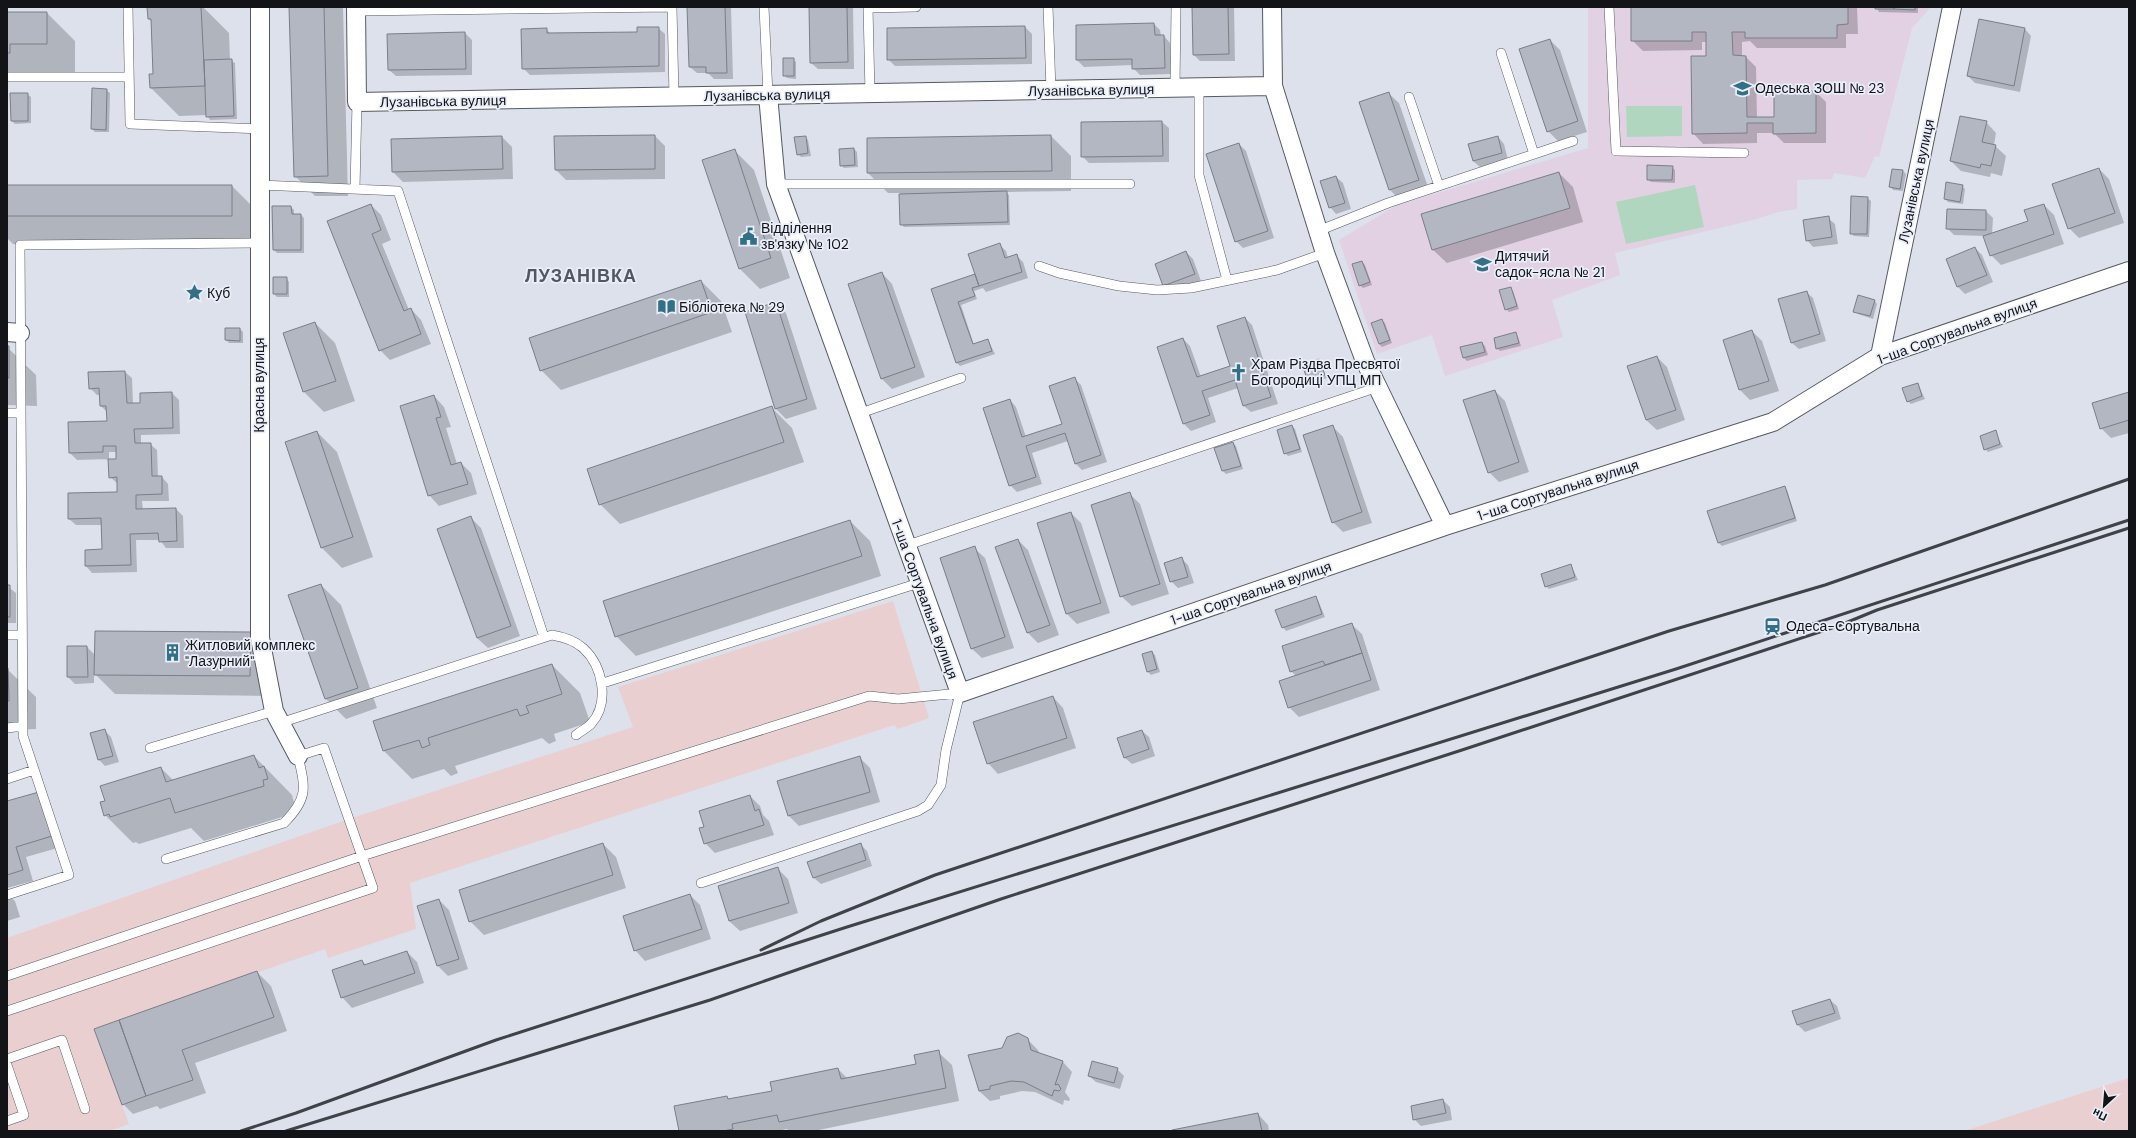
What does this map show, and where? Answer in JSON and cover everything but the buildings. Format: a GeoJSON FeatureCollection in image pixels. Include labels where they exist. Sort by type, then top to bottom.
{"type":"FeatureCollection","features":[{"type":"Feature","properties":{"kind":"street","name":"Красна вулиця"},"geometry":{"type":"LineString","coordinates":[[260,7],[260,638],[277,717],[298,756]]}},
{"type":"Feature","properties":{"kind":"street"},"geometry":{"type":"LineString","coordinates":[[1272,7],[1273,86],[1325,253],[1365,362],[1445,526]]}},
{"type":"Feature","properties":{"kind":"street","name":"Лузанівська вулиця"},"geometry":{"type":"LineString","coordinates":[[1880,356],[1952,7]]}},
{"type":"Feature","properties":{"kind":"street"},"geometry":{"type":"LineString","coordinates":[[356,9],[357,102]]}},
{"type":"Feature","properties":{"kind":"street","name":"Лузанівська вулиця"},"geometry":{"type":"LineString","coordinates":[[357,102],[1273,86]]}},
{"type":"Feature","properties":{"kind":"street","name":"1-ша Сортувальна вулиця"},"geometry":{"type":"LineString","coordinates":[[768,96],[776,184],[905,546],[960,693],[1445,526],[1773,422],[1880,356],[2129,271]]}},
{"type":"Feature","properties":{"kind":"lane"},"geometry":{"type":"LineString","coordinates":[[128,7],[130,124],[260,129]]}},
{"type":"Feature","properties":{"kind":"lane"},"geometry":{"type":"LineString","coordinates":[[356,9],[672,7],[674,97]]}},
{"type":"Feature","properties":{"kind":"lane"},"geometry":{"type":"LineString","coordinates":[[764,7],[768,96]]}},
{"type":"Feature","properties":{"kind":"lane"},"geometry":{"type":"LineString","coordinates":[[870,94],[868,8],[916,7]]}},
{"type":"Feature","properties":{"kind":"lane"},"geometry":{"type":"LineString","coordinates":[[1048,7],[1051,90]]}},
{"type":"Feature","properties":{"kind":"lane"},"geometry":{"type":"LineString","coordinates":[[1175,88],[1176,7]]}},
{"type":"Feature","properties":{"kind":"lane"},"geometry":{"type":"LineString","coordinates":[[1609,7],[1616,151],[1744,153]]}},
{"type":"Feature","properties":{"kind":"lane"},"geometry":{"type":"LineString","coordinates":[[1501,54],[1534,154]]}},
{"type":"Feature","properties":{"kind":"lane"},"geometry":{"type":"LineString","coordinates":[[7,77],[129,77]]}},
{"type":"Feature","properties":{"kind":"lane"},"geometry":{"type":"LineString","coordinates":[[1198,88],[1199,175],[1227,280]]}},
{"type":"Feature","properties":{"kind":"lane"},"geometry":{"type":"LineString","coordinates":[[1409,97],[1439,186]]}},
{"type":"Feature","properties":{"kind":"lane"},"geometry":{"type":"LineString","coordinates":[[355,189],[357,102]]}},
{"type":"Feature","properties":{"kind":"lane"},"geometry":{"type":"LineString","coordinates":[[1318,230],[1388,203],[1573,141]]}},
{"type":"Feature","properties":{"kind":"lane"},"geometry":{"type":"LineString","coordinates":[[776,184],[1130,184]]}},
{"type":"Feature","properties":{"kind":"lane"},"geometry":{"type":"LineString","coordinates":[[260,185],[398,191],[544,637]]}},
{"type":"Feature","properties":{"kind":"lane"},"geometry":{"type":"LineString","coordinates":[[7,895],[69,876],[23,736],[22,726],[22,413],[14,333],[20,245],[260,243]]}},
{"type":"Feature","properties":{"kind":"lane"},"geometry":{"type":"LineString","coordinates":[[1039,266],[1059,273],[1119,286],[1157,290],[1191,288],[1277,270],[1325,253]]}},
{"type":"Feature","properties":{"kind":"lane"},"geometry":{"type":"LineString","coordinates":[[858,414],[961,378]]}},
{"type":"Feature","properties":{"kind":"lane"},"geometry":{"type":"LineString","coordinates":[[905,546],[1378,387]]}},
{"type":"Feature","properties":{"kind":"lane"},"geometry":{"type":"LineString","coordinates":[[7,413],[22,413]]}},
{"type":"Feature","properties":{"kind":"lane"},"geometry":{"type":"LineString","coordinates":[[603,683],[919,583]]}},
{"type":"Feature","properties":{"kind":"lane"},"geometry":{"type":"LineString","coordinates":[[7,635],[22,635]]}},
{"type":"Feature","properties":{"kind":"lane"},"geometry":{"type":"LineString","coordinates":[[150,748],[277,717],[552,635],[567,638],[584,648],[592,660],[603,683],[602,703],[591,723],[576,735]]}},
{"type":"Feature","properties":{"kind":"lane"},"geometry":{"type":"LineString","coordinates":[[7,976],[362,856],[869,696],[898,699],[960,693],[946,750],[941,785],[928,805],[918,811],[701,883]]}},
{"type":"Feature","properties":{"kind":"lane"},"geometry":{"type":"LineString","coordinates":[[7,728],[22,726]]}},
{"type":"Feature","properties":{"kind":"lane"},"geometry":{"type":"LineString","coordinates":[[7,1011],[373,888],[324,748],[298,756],[304,785],[303,799],[296,811],[284,823],[166,859]]}},
{"type":"Feature","properties":{"kind":"lane"},"geometry":{"type":"LineString","coordinates":[[7,779],[34,770]]}},
{"type":"Feature","properties":{"kind":"lane"},"geometry":{"type":"LineString","coordinates":[[7,1059],[62,1040],[85,1109]]}},
{"type":"Feature","properties":{"kind":"lane"},"geometry":{"type":"LineString","coordinates":[[7,1065],[24,1115],[7,1121]]}},
{"type":"Feature","properties":{"kind":"shaded area","name":"Одеська ЗОШ № 23"},"geometry":{"type":"Polygon","coordinates":[[[1588,7],[1931,7],[1912,28],[1879,157],[1875,156],[1865,178],[1834,173],[1832,179],[1797,180],[1797,209],[1778,212],[1757,219],[1615,253],[1620,275],[1552,300],[1563,337],[1445,376],[1432,335],[1377,354],[1339,240],[1397,205],[1588,148],[1588,7]]]}},
{"type":"Feature","properties":{"kind":"shaded area"},"geometry":{"type":"Polygon","coordinates":[[[893,601],[929,718],[898,729],[894,725],[410,883],[416,929],[328,958],[325,949],[95,1029],[129,1124],[109,1131],[7,1131],[7,938],[349,819],[633,727],[618,687],[893,601]]]}},
{"type":"Feature","properties":{"kind":"shaded area"},"geometry":{"type":"Polygon","coordinates":[[[2129,1078],[2129,1131],[1964,1131],[2129,1078]]]}},
{"type":"Feature","properties":{"kind":"green space"},"geometry":{"type":"Polygon","coordinates":[[[1626,106],[1682,106],[1682,136],[1627,137],[1626,106]]]}},
{"type":"Feature","properties":{"kind":"green space"},"geometry":{"type":"Polygon","coordinates":[[[1695,185],[1704,227],[1626,244],[1616,202],[1695,185]]]}},
{"type":"Feature","properties":{"kind":"railway"},"geometry":{"type":"LineString","coordinates":[[761,950],[821,921],[935,875],[1669,631],[1825,585],[2129,479]]}},
{"type":"Feature","properties":{"kind":"railway"},"geometry":{"type":"LineString","coordinates":[[241,1131],[296,1113],[496,1040],[847,927],[1676,669],[2129,520]]}},
{"type":"Feature","properties":{"kind":"railway"},"geometry":{"type":"LineString","coordinates":[[286,1131],[710,1000],[1001,899],[1462,750],[1838,626],[1877,610],[2129,528]]}},
{"type":"Feature","properties":{"kind":"place","name":"Одеська ЗОШ № 23"},"geometry":{"type":"Point","coordinates":[1742,88]}},
{"type":"Feature","properties":{"kind":"place","name":"Відділення зв'язку № 102"},"geometry":{"type":"Point","coordinates":[748,236]}},
{"type":"Feature","properties":{"kind":"place","name":"Дитячий садок-ясла № 21"},"geometry":{"type":"Point","coordinates":[1482,264]}},
{"type":"Feature","properties":{"kind":"place","name":"Куб"},"geometry":{"type":"Point","coordinates":[194,293]}},
{"type":"Feature","properties":{"kind":"place","name":"Бібліотека № 29"},"geometry":{"type":"Point","coordinates":[666,307]}},
{"type":"Feature","properties":{"kind":"place","name":"Храм Різдва Пресвятої Богородиці УПЦ МП"},"geometry":{"type":"Point","coordinates":[1238,372]}},
{"type":"Feature","properties":{"kind":"place","name":"Одеса-Сортувальна"},"geometry":{"type":"Point","coordinates":[1773,626]}},
{"type":"Feature","properties":{"kind":"place","name":"Житловий комплекс \"Лазурний\""},"geometry":{"type":"Point","coordinates":[172,653]}},
{"type":"Feature","properties":{"kind":"district","name":"ЛУЗАНІВКА"},"geometry":{"type":"Point","coordinates":[581,276]}}]}
